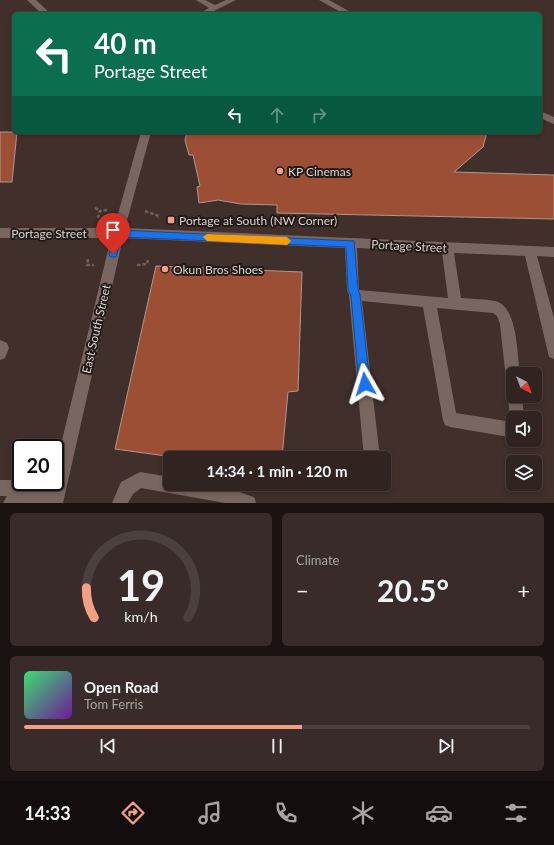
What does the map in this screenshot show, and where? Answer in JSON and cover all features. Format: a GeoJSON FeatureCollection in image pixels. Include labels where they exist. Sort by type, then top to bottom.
{"type":"FeatureCollection","features":[{"type":"Feature","properties":{"kind":"street"},"geometry":{"type":"LineString","coordinates":[[31,0],[45,12]]}},
{"type":"Feature","properties":{"kind":"street"},"geometry":{"type":"LineString","coordinates":[[200,0],[214,8]]}},
{"type":"Feature","properties":{"kind":"street"},"geometry":{"type":"LineString","coordinates":[[206,12],[232,0]]}},
{"type":"Feature","properties":{"kind":"street"},"geometry":{"type":"LineString","coordinates":[[323,0],[346,12]]}},
{"type":"Feature","properties":{"kind":"street"},"geometry":{"type":"LineString","coordinates":[[542,115],[554,121]]}},
{"type":"Feature","properties":{"kind":"street","name":"East South Street"},"geometry":{"type":"LineString","coordinates":[[56,500],[118,233],[145,134]]}},
{"type":"Feature","properties":{"kind":"street","name":"Portage Street"},"geometry":{"type":"LineString","coordinates":[[0,233],[118,233],[554,252]]}},
{"type":"Feature","properties":{"kind":"street"},"geometry":{"type":"LineString","coordinates":[[351,244],[353,290],[356,295],[371,451]]}},
{"type":"Feature","properties":{"kind":"street"},"geometry":{"type":"LineString","coordinates":[[447,248],[455,304]]}},
{"type":"Feature","properties":{"kind":"street"},"geometry":{"type":"LineString","coordinates":[[530,252],[552,336],[554,352]]}},
{"type":"Feature","properties":{"kind":"street"},"geometry":{"type":"LineString","coordinates":[[356,295],[495,307],[502,312],[507,324],[512,367]]}},
{"type":"Feature","properties":{"kind":"street"},"geometry":{"type":"LineString","coordinates":[[429,302],[450,420],[506,429]]}},
{"type":"Feature","properties":{"kind":"street"},"geometry":{"type":"LineString","coordinates":[[0,347],[2,348],[0,353]]}},
{"type":"Feature","properties":{"kind":"street"},"geometry":{"type":"LineString","coordinates":[[120,503],[127,488],[140,480],[220,493],[248,503]]}},
{"type":"Feature","properties":{"kind":"street"},"geometry":{"type":"LineString","coordinates":[[0,488],[11,488],[16,500],[56,500]]}},
{"type":"Feature","properties":{"kind":"path"},"geometry":{"type":"LineString","coordinates":[[96,208],[100,211],[107,210]]}},
{"type":"Feature","properties":{"kind":"path"},"geometry":{"type":"LineString","coordinates":[[98,218],[100,211]]}},
{"type":"Feature","properties":{"kind":"path"},"geometry":{"type":"LineString","coordinates":[[145,211],[159,216],[157,223]]}},
{"type":"Feature","properties":{"kind":"path"},"geometry":{"type":"LineString","coordinates":[[87,265],[88,259]]}},
{"type":"Feature","properties":{"kind":"path"},"geometry":{"type":"LineString","coordinates":[[136,265],[147,264],[148,260]]}},
{"type":"Feature","properties":{"kind":"building"},"geometry":{"type":"Polygon","coordinates":[[[0,132],[12,132],[12,134],[17,134],[12,182],[0,182],[0,132]]]}},
{"type":"Feature","properties":{"kind":"building"},"geometry":{"type":"Polygon","coordinates":[[[186,134],[486,134],[483,147],[454,172],[554,175],[554,219],[277,213],[277,205],[241,204],[218,200],[199,203],[197,187],[200,186],[193,155],[189,155],[185,140],[186,134]]]}},
{"type":"Feature","properties":{"kind":"building"},"geometry":{"type":"Polygon","coordinates":[[[156,266],[302,272],[298,391],[288,392],[283,451],[163,451],[163,456],[115,449],[156,266]]]}},
{"type":"Feature","properties":{"kind":"slow traffic"},"geometry":{"type":"LineString","coordinates":[[207,237],[287,241]]}},
{"type":"Feature","properties":{"kind":"place","name":"KP Cinemas"},"geometry":{"type":"Point","coordinates":[280,171]}},
{"type":"Feature","properties":{"kind":"place","name":"Portage at South (NW Corner)"},"geometry":{"type":"Point","coordinates":[171,220]}},
{"type":"Feature","properties":{"kind":"place","name":"Okun Bros Shoes"},"geometry":{"type":"Point","coordinates":[165,269]}},
{"type":"Feature","properties":{"kind":"route"},"geometry":{"type":"LineString","coordinates":[[113,254],[118,233],[351,244],[353,290],[356,295],[365,384]]}}]}
